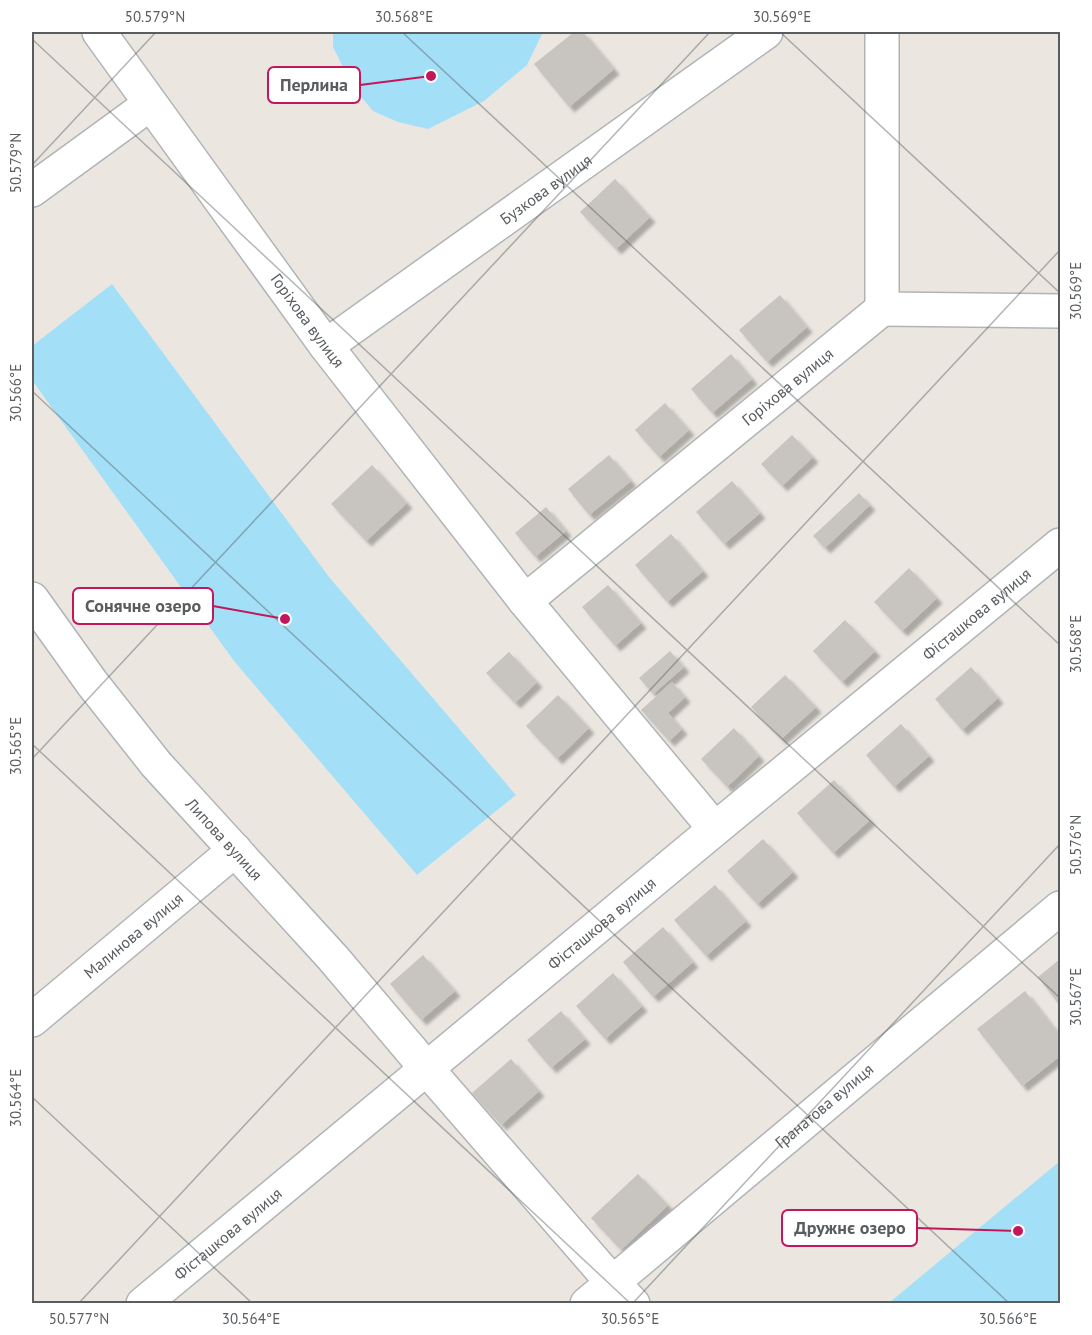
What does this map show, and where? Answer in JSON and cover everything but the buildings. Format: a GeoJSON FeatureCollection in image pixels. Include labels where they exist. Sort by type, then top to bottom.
{"type":"FeatureCollection","features":[{"type":"Feature","properties":{"kind":"street","name":"Горіхова вулиця"},"geometry":{"type":"LineString","coordinates":[[99,32],[326,345],[525,601],[715,829]]}},
{"type":"Feature","properties":{"kind":"street","name":"Бузкова вулиця"},"geometry":{"type":"LineString","coordinates":[[326,345],[766,32]]}},
{"type":"Feature","properties":{"kind":"street"},"geometry":{"type":"LineString","coordinates":[[882,32],[882,309],[1060,311]]}},
{"type":"Feature","properties":{"kind":"street"},"geometry":{"type":"LineString","coordinates":[[32,190],[150,104]]}},
{"type":"Feature","properties":{"kind":"street","name":"Горіхова вулиця"},"geometry":{"type":"LineString","coordinates":[[525,601],[882,309]]}},
{"type":"Feature","properties":{"kind":"street","name":"Фісташкова вулиця"},"geometry":{"type":"LineString","coordinates":[[143,1304],[1060,545]]}},
{"type":"Feature","properties":{"kind":"street","name":"Липова вулиця"},"geometry":{"type":"LineString","coordinates":[[32,599],[92,683],[156,764],[333,958],[623,1293]]}},
{"type":"Feature","properties":{"kind":"street","name":"Малинова вулиця"},"geometry":{"type":"LineString","coordinates":[[32,1020],[235,850]]}},
{"type":"Feature","properties":{"kind":"street","name":"Гранатова вулиця"},"geometry":{"type":"LineString","coordinates":[[586,1304],[623,1293],[1060,908]]}},
{"type":"Feature","properties":{"kind":"water"},"geometry":{"type":"Polygon","coordinates":[[[333,32],[543,32],[527,65],[484,101],[428,129],[398,122],[373,111],[353,87],[333,47],[333,32]]]}},
{"type":"Feature","properties":{"kind":"water"},"geometry":{"type":"Polygon","coordinates":[[[112,284],[329,577],[516,795],[417,875],[234,661],[32,380],[32,346],[112,284]]]}},
{"type":"Feature","properties":{"kind":"water"},"geometry":{"type":"Polygon","coordinates":[[[1060,1161],[1060,1303],[890,1302],[1060,1161]]]}},
{"type":"Feature","properties":{"kind":"place","name":"Перлина"},"geometry":{"type":"Point","coordinates":[431,76]}},
{"type":"Feature","properties":{"kind":"place","name":"Сонячне озеро"},"geometry":{"type":"Point","coordinates":[285,619]}},
{"type":"Feature","properties":{"kind":"place","name":"Дружнє озеро"},"geometry":{"type":"Point","coordinates":[1018,1231]}}]}
